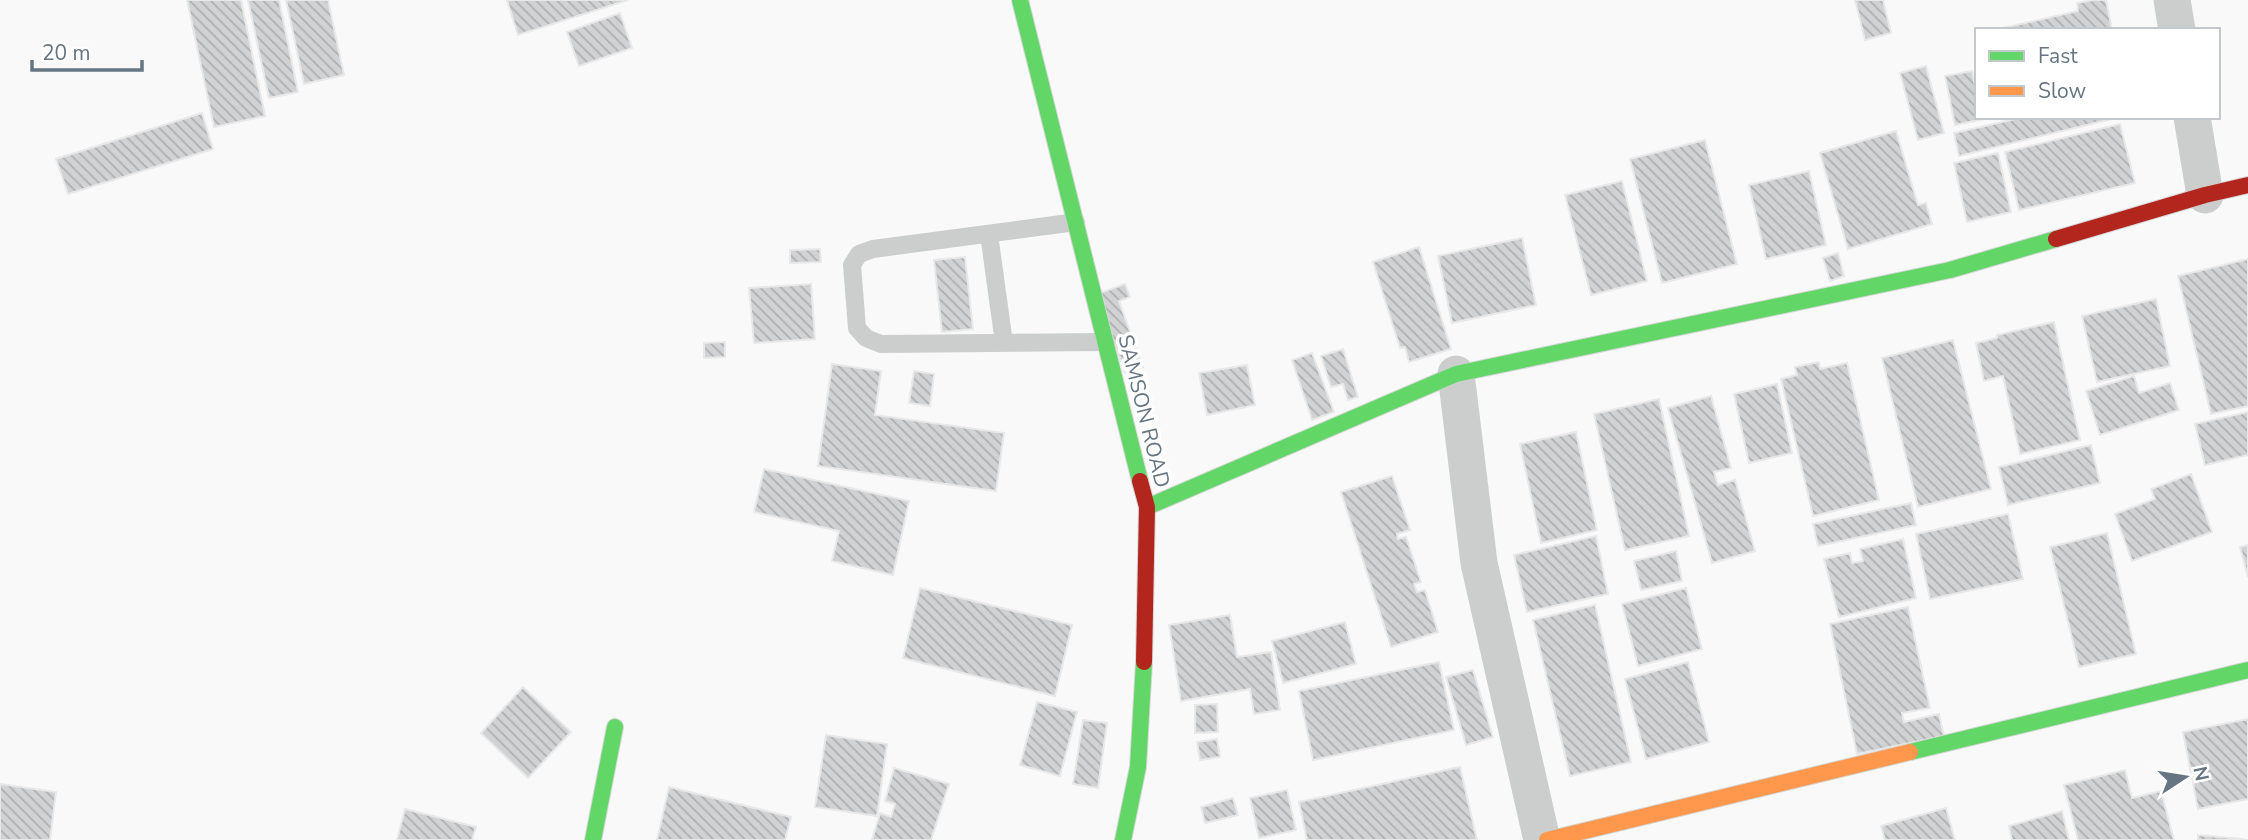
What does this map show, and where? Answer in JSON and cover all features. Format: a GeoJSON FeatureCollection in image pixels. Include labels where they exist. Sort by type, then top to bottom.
{"type":"FeatureCollection","features":[{"type":"Feature","properties":{"kind":"street","name":"SAMSON ROAD"},"geometry":{"type":"LineString","coordinates":[[1020,0],[1147,507],[1145,642],[1138,767],[1123,840]]}},
{"type":"Feature","properties":{"kind":"street"},"geometry":{"type":"LineString","coordinates":[[2172,0],[2177,28]]}},
{"type":"Feature","properties":{"kind":"street"},"geometry":{"type":"LineString","coordinates":[[2192,119],[2205,195]]}},
{"type":"Feature","properties":{"kind":"street"},"geometry":{"type":"LineString","coordinates":[[1147,507],[1456,374],[1950,270],[2205,195],[2248,185]]}},
{"type":"Feature","properties":{"kind":"street"},"geometry":{"type":"LineString","coordinates":[[1456,374],[1479,563],[1544,840],[2248,670]]}},
{"type":"Feature","properties":{"kind":"street"},"geometry":{"type":"LineString","coordinates":[[593,840],[615,727]]}},
{"type":"Feature","properties":{"kind":"lane"},"geometry":{"type":"LineString","coordinates":[[1076,222],[873,249],[859,254],[852,265],[857,328],[866,338],[881,344],[1105,342]]}},
{"type":"Feature","properties":{"kind":"lane"},"geometry":{"type":"LineString","coordinates":[[989,234],[1004,343]]}},
{"type":"Feature","properties":{"kind":"building"},"geometry":{"type":"Polygon","coordinates":[[[187,0],[241,0],[265,116],[214,127],[187,0]]]}},
{"type":"Feature","properties":{"kind":"building"},"geometry":{"type":"Polygon","coordinates":[[[248,0],[279,0],[298,92],[269,98],[248,0]]]}},
{"type":"Feature","properties":{"kind":"building"},"geometry":{"type":"Polygon","coordinates":[[[286,0],[328,0],[344,75],[304,84],[286,0]]]}},
{"type":"Feature","properties":{"kind":"building"},"geometry":{"type":"Polygon","coordinates":[[[507,0],[628,0],[518,35],[507,0]]]}},
{"type":"Feature","properties":{"kind":"building"},"geometry":{"type":"Polygon","coordinates":[[[1855,0],[1883,0],[1891,33],[1865,40],[1855,0]]]}},
{"type":"Feature","properties":{"kind":"building"},"geometry":{"type":"Polygon","coordinates":[[[2106,0],[2112,28],[2003,28],[2078,11],[2077,3],[2106,0]]]}},
{"type":"Feature","properties":{"kind":"building"},"geometry":{"type":"Polygon","coordinates":[[[620,13],[632,48],[579,66],[567,32],[620,13]]]}},
{"type":"Feature","properties":{"kind":"building"},"geometry":{"type":"Polygon","coordinates":[[[1926,66],[1944,133],[1918,140],[1900,73],[1926,66]]]}},
{"type":"Feature","properties":{"kind":"building"},"geometry":{"type":"Polygon","coordinates":[[[1972,71],[1975,85],[1975,119],[1984,119],[1955,125],[1945,76],[1972,71]]]}},
{"type":"Feature","properties":{"kind":"building"},"geometry":{"type":"Polygon","coordinates":[[[202,113],[213,149],[68,194],[56,159],[202,113]]]}},
{"type":"Feature","properties":{"kind":"building"},"geometry":{"type":"Polygon","coordinates":[[[2015,119],[2112,119],[1959,156],[1954,133],[2015,119]]]}},
{"type":"Feature","properties":{"kind":"building"},"geometry":{"type":"Polygon","coordinates":[[[2120,124],[2135,183],[2019,210],[2005,152],[2120,124]]]}},
{"type":"Feature","properties":{"kind":"building"},"geometry":{"type":"Polygon","coordinates":[[[1896,131],[1918,205],[1926,203],[1932,224],[1848,249],[1820,153],[1896,131]]]}},
{"type":"Feature","properties":{"kind":"building"},"geometry":{"type":"Polygon","coordinates":[[[1705,140],[1737,264],[1662,283],[1630,159],[1705,140]]]}},
{"type":"Feature","properties":{"kind":"building"},"geometry":{"type":"Polygon","coordinates":[[[1998,153],[2011,212],[1967,222],[1954,163],[1998,153]]]}},
{"type":"Feature","properties":{"kind":"building"},"geometry":{"type":"Polygon","coordinates":[[[1809,171],[1826,245],[1766,259],[1749,185],[1809,171]]]}},
{"type":"Feature","properties":{"kind":"building"},"geometry":{"type":"Polygon","coordinates":[[[1622,181],[1647,281],[1591,295],[1565,195],[1622,181]]]}},
{"type":"Feature","properties":{"kind":"building"},"geometry":{"type":"Polygon","coordinates":[[[1522,238],[1536,305],[1452,323],[1438,256],[1522,238]]]}},
{"type":"Feature","properties":{"kind":"building"},"geometry":{"type":"Polygon","coordinates":[[[1419,247],[1451,349],[1409,362],[1405,347],[1400,348],[1373,262],[1419,247]]]}},
{"type":"Feature","properties":{"kind":"building"},"geometry":{"type":"Polygon","coordinates":[[[820,249],[821,262],[790,263],[790,250],[820,249]]]}},
{"type":"Feature","properties":{"kind":"building"},"geometry":{"type":"Polygon","coordinates":[[[1838,253],[1844,276],[1830,281],[1823,258],[1838,253]]]}},
{"type":"Feature","properties":{"kind":"building"},"geometry":{"type":"Polygon","coordinates":[[[965,257],[973,329],[942,332],[934,260],[965,257]]]}},
{"type":"Feature","properties":{"kind":"building"},"geometry":{"type":"Polygon","coordinates":[[[2248,259],[2248,406],[2211,414],[2178,276],[2248,259]]]}},
{"type":"Feature","properties":{"kind":"building"},"geometry":{"type":"Polygon","coordinates":[[[811,284],[815,339],[754,343],[749,288],[811,284]]]}},
{"type":"Feature","properties":{"kind":"building"},"geometry":{"type":"Polygon","coordinates":[[[1125,284],[1130,297],[1119,301],[1143,367],[1125,373],[1097,294],[1125,284]]]}},
{"type":"Feature","properties":{"kind":"building"},"geometry":{"type":"Polygon","coordinates":[[[2156,299],[2170,366],[2097,382],[2082,316],[2156,299]]]}},
{"type":"Feature","properties":{"kind":"building"},"geometry":{"type":"Polygon","coordinates":[[[2054,322],[2080,440],[2020,454],[2003,376],[1984,381],[1976,343],[1997,338],[1997,335],[2054,322]]]}},
{"type":"Feature","properties":{"kind":"building"},"geometry":{"type":"Polygon","coordinates":[[[1953,340],[1991,489],[1918,507],[1882,358],[1953,340]]]}},
{"type":"Feature","properties":{"kind":"building"},"geometry":{"type":"Polygon","coordinates":[[[725,342],[725,357],[704,358],[704,343],[725,342]]]}},
{"type":"Feature","properties":{"kind":"building"},"geometry":{"type":"Polygon","coordinates":[[[1343,349],[1358,397],[1348,400],[1343,384],[1331,387],[1321,356],[1343,349]]]}},
{"type":"Feature","properties":{"kind":"building"},"geometry":{"type":"Polygon","coordinates":[[[1312,353],[1334,412],[1312,420],[1292,360],[1312,353]]]}},
{"type":"Feature","properties":{"kind":"building"},"geometry":{"type":"Polygon","coordinates":[[[1819,362],[1820,369],[1847,363],[1879,500],[1813,516],[1781,379],[1797,375],[1795,367],[1819,362]]]}},
{"type":"Feature","properties":{"kind":"building"},"geometry":{"type":"Polygon","coordinates":[[[832,364],[881,371],[875,415],[1004,433],[996,491],[818,466],[832,364]]]}},
{"type":"Feature","properties":{"kind":"building"},"geometry":{"type":"Polygon","coordinates":[[[1247,365],[1255,405],[1207,415],[1199,373],[1247,365]]]}},
{"type":"Feature","properties":{"kind":"building"},"geometry":{"type":"Polygon","coordinates":[[[914,371],[934,374],[930,406],[909,403],[914,371]]]}},
{"type":"Feature","properties":{"kind":"building"},"geometry":{"type":"Polygon","coordinates":[[[2134,376],[2139,393],[2170,383],[2179,410],[2100,435],[2086,391],[2134,376]]]}},
{"type":"Feature","properties":{"kind":"building"},"geometry":{"type":"Polygon","coordinates":[[[1777,384],[1792,453],[1749,463],[1734,394],[1777,384]]]}},
{"type":"Feature","properties":{"kind":"building"},"geometry":{"type":"Polygon","coordinates":[[[1711,396],[1731,468],[1714,472],[1718,485],[1735,480],[1755,551],[1712,563],[1668,408],[1711,396]]]}},
{"type":"Feature","properties":{"kind":"building"},"geometry":{"type":"Polygon","coordinates":[[[1659,399],[1689,536],[1625,550],[1594,414],[1659,399]]]}},
{"type":"Feature","properties":{"kind":"building"},"geometry":{"type":"Polygon","coordinates":[[[2248,412],[2248,455],[2205,465],[2195,424],[2248,412]]]}},
{"type":"Feature","properties":{"kind":"building"},"geometry":{"type":"Polygon","coordinates":[[[1576,432],[1597,530],[1541,543],[1520,444],[1576,432]]]}},
{"type":"Feature","properties":{"kind":"building"},"geometry":{"type":"Polygon","coordinates":[[[2091,445],[2100,483],[2008,505],[1999,467],[2091,445]]]}},
{"type":"Feature","properties":{"kind":"building"},"geometry":{"type":"Polygon","coordinates":[[[764,469],[909,501],[893,575],[832,561],[839,531],[754,512],[764,469]]]}},
{"type":"Feature","properties":{"kind":"building"},"geometry":{"type":"Polygon","coordinates":[[[2191,474],[2212,532],[2132,561],[2115,514],[2155,499],[2151,489],[2191,474]]]}},
{"type":"Feature","properties":{"kind":"building"},"geometry":{"type":"Polygon","coordinates":[[[1392,476],[1410,530],[1397,534],[1398,539],[1406,537],[1421,582],[1414,584],[1417,592],[1425,590],[1438,632],[1391,647],[1341,492],[1392,476]]]}},
{"type":"Feature","properties":{"kind":"building"},"geometry":{"type":"Polygon","coordinates":[[[1911,503],[1916,525],[1818,546],[1813,524],[1911,503]]]}},
{"type":"Feature","properties":{"kind":"building"},"geometry":{"type":"Polygon","coordinates":[[[2008,514],[2023,579],[1930,599],[1916,534],[2008,514]]]}},
{"type":"Feature","properties":{"kind":"building"},"geometry":{"type":"Polygon","coordinates":[[[2107,533],[2136,654],[2079,667],[2050,547],[2107,533]]]}},
{"type":"Feature","properties":{"kind":"building"},"geometry":{"type":"Polygon","coordinates":[[[1596,536],[1608,594],[1527,612],[1514,555],[1596,536]]]}},
{"type":"Feature","properties":{"kind":"building"},"geometry":{"type":"Polygon","coordinates":[[[1903,539],[1916,598],[1839,617],[1824,559],[1850,553],[1852,563],[1863,561],[1860,549],[1903,539]]]}},
{"type":"Feature","properties":{"kind":"building"},"geometry":{"type":"Polygon","coordinates":[[[2248,545],[2248,577],[2240,547],[2248,545]]]}},
{"type":"Feature","properties":{"kind":"building"},"geometry":{"type":"Polygon","coordinates":[[[1676,551],[1682,581],[1641,590],[1634,561],[1676,551]]]}},
{"type":"Feature","properties":{"kind":"building"},"geometry":{"type":"Polygon","coordinates":[[[920,588],[1072,625],[1055,696],[903,658],[920,588]]]}},
{"type":"Feature","properties":{"kind":"building"},"geometry":{"type":"Polygon","coordinates":[[[1686,588],[1702,649],[1638,666],[1622,604],[1686,588]]]}},
{"type":"Feature","properties":{"kind":"building"},"geometry":{"type":"Polygon","coordinates":[[[1595,605],[1631,762],[1570,776],[1533,620],[1595,605]]]}},
{"type":"Feature","properties":{"kind":"building"},"geometry":{"type":"Polygon","coordinates":[[[1908,607],[1930,708],[1902,713],[1904,722],[1939,714],[1944,736],[1857,754],[1830,624],[1908,607]]]}},
{"type":"Feature","properties":{"kind":"building"},"geometry":{"type":"Polygon","coordinates":[[[1230,615],[1237,657],[1271,652],[1280,710],[1254,714],[1250,689],[1181,701],[1169,625],[1230,615]]]}},
{"type":"Feature","properties":{"kind":"building"},"geometry":{"type":"Polygon","coordinates":[[[1345,622],[1356,664],[1283,683],[1272,641],[1345,622]]]}},
{"type":"Feature","properties":{"kind":"building"},"geometry":{"type":"Polygon","coordinates":[[[1439,662],[1454,730],[1313,760],[1299,691],[1439,662]]]}},
{"type":"Feature","properties":{"kind":"building"},"geometry":{"type":"Polygon","coordinates":[[[1688,662],[1709,742],[1646,759],[1625,679],[1688,662]]]}},
{"type":"Feature","properties":{"kind":"building"},"geometry":{"type":"Polygon","coordinates":[[[1473,670],[1493,737],[1466,745],[1446,677],[1473,670]]]}},
{"type":"Feature","properties":{"kind":"building"},"geometry":{"type":"Polygon","coordinates":[[[523,687],[571,732],[528,778],[481,733],[523,687]]]}},
{"type":"Feature","properties":{"kind":"building"},"geometry":{"type":"Polygon","coordinates":[[[1037,702],[1077,712],[1060,776],[1020,765],[1037,702]]]}},
{"type":"Feature","properties":{"kind":"building"},"geometry":{"type":"Polygon","coordinates":[[[1217,704],[1218,732],[1195,733],[1195,705],[1217,704]]]}},
{"type":"Feature","properties":{"kind":"building"},"geometry":{"type":"Polygon","coordinates":[[[2248,719],[2248,799],[2198,809],[2183,732],[2248,719]]]}},
{"type":"Feature","properties":{"kind":"building"},"geometry":{"type":"Polygon","coordinates":[[[1083,720],[1107,723],[1098,788],[1073,784],[1083,720]]]}},
{"type":"Feature","properties":{"kind":"building"},"geometry":{"type":"Polygon","coordinates":[[[826,735],[887,744],[877,816],[815,807],[826,735]]]}},
{"type":"Feature","properties":{"kind":"building"},"geometry":{"type":"Polygon","coordinates":[[[1217,739],[1220,757],[1200,760],[1197,742],[1217,739]]]}},
{"type":"Feature","properties":{"kind":"building"},"geometry":{"type":"Polygon","coordinates":[[[1460,767],[1477,840],[1307,840],[1299,802],[1460,767]]]}},
{"type":"Feature","properties":{"kind":"building"},"geometry":{"type":"Polygon","coordinates":[[[894,768],[949,784],[931,840],[872,840],[880,813],[891,817],[895,804],[885,801],[894,768]]]}},
{"type":"Feature","properties":{"kind":"building"},"geometry":{"type":"Polygon","coordinates":[[[2125,770],[2132,798],[2161,791],[2174,840],[2078,840],[2064,785],[2125,770]]]}},
{"type":"Feature","properties":{"kind":"building"},"geometry":{"type":"Polygon","coordinates":[[[0,784],[56,792],[50,840],[0,840],[0,784]]]}},
{"type":"Feature","properties":{"kind":"building"},"geometry":{"type":"Polygon","coordinates":[[[669,787],[791,817],[785,840],[657,840],[669,787]]]}},
{"type":"Feature","properties":{"kind":"building"},"geometry":{"type":"Polygon","coordinates":[[[1287,790],[1296,830],[1259,838],[1250,798],[1287,790]]]}},
{"type":"Feature","properties":{"kind":"building"},"geometry":{"type":"Polygon","coordinates":[[[1233,798],[1238,815],[1205,823],[1201,807],[1233,798]]]}},
{"type":"Feature","properties":{"kind":"building"},"geometry":{"type":"Polygon","coordinates":[[[1946,808],[1955,840],[1885,840],[1881,826],[1946,808]]]}},
{"type":"Feature","properties":{"kind":"building"},"geometry":{"type":"Polygon","coordinates":[[[405,809],[476,827],[472,840],[397,840],[405,809]]]}},
{"type":"Feature","properties":{"kind":"building"},"geometry":{"type":"Polygon","coordinates":[[[2062,811],[2069,840],[2012,840],[2009,826],[2062,811]]]}},
{"type":"Feature","properties":{"kind":"building"},"geometry":{"type":"Polygon","coordinates":[[[2198,835],[2242,839],[2248,840],[2198,840],[2198,835]]]}},
{"type":"Feature","properties":{"kind":"traffic: fast"},"geometry":{"type":"LineString","coordinates":[[1020,0],[1140,481]]}},
{"type":"Feature","properties":{"kind":"traffic: fast"},"geometry":{"type":"LineString","coordinates":[[1147,507],[1456,374],[1950,270],[2056,239]]}},
{"type":"Feature","properties":{"kind":"traffic: fast"},"geometry":{"type":"LineString","coordinates":[[1123,840],[1138,767],[1144,662]]}},
{"type":"Feature","properties":{"kind":"traffic: fast"},"geometry":{"type":"LineString","coordinates":[[1910,752],[2248,670]]}},
{"type":"Feature","properties":{"kind":"traffic: fast"},"geometry":{"type":"LineString","coordinates":[[593,840],[615,727]]}},
{"type":"Feature","properties":{"kind":"traffic: slow"},"geometry":{"type":"LineString","coordinates":[[1547,840],[1910,752]]}},
{"type":"Feature","properties":{"kind":"traffic: jam"},"geometry":{"type":"LineString","coordinates":[[2056,239],[2248,185]]}},
{"type":"Feature","properties":{"kind":"traffic: jam"},"geometry":{"type":"LineString","coordinates":[[1140,481],[1147,507],[1144,662]]}}]}
